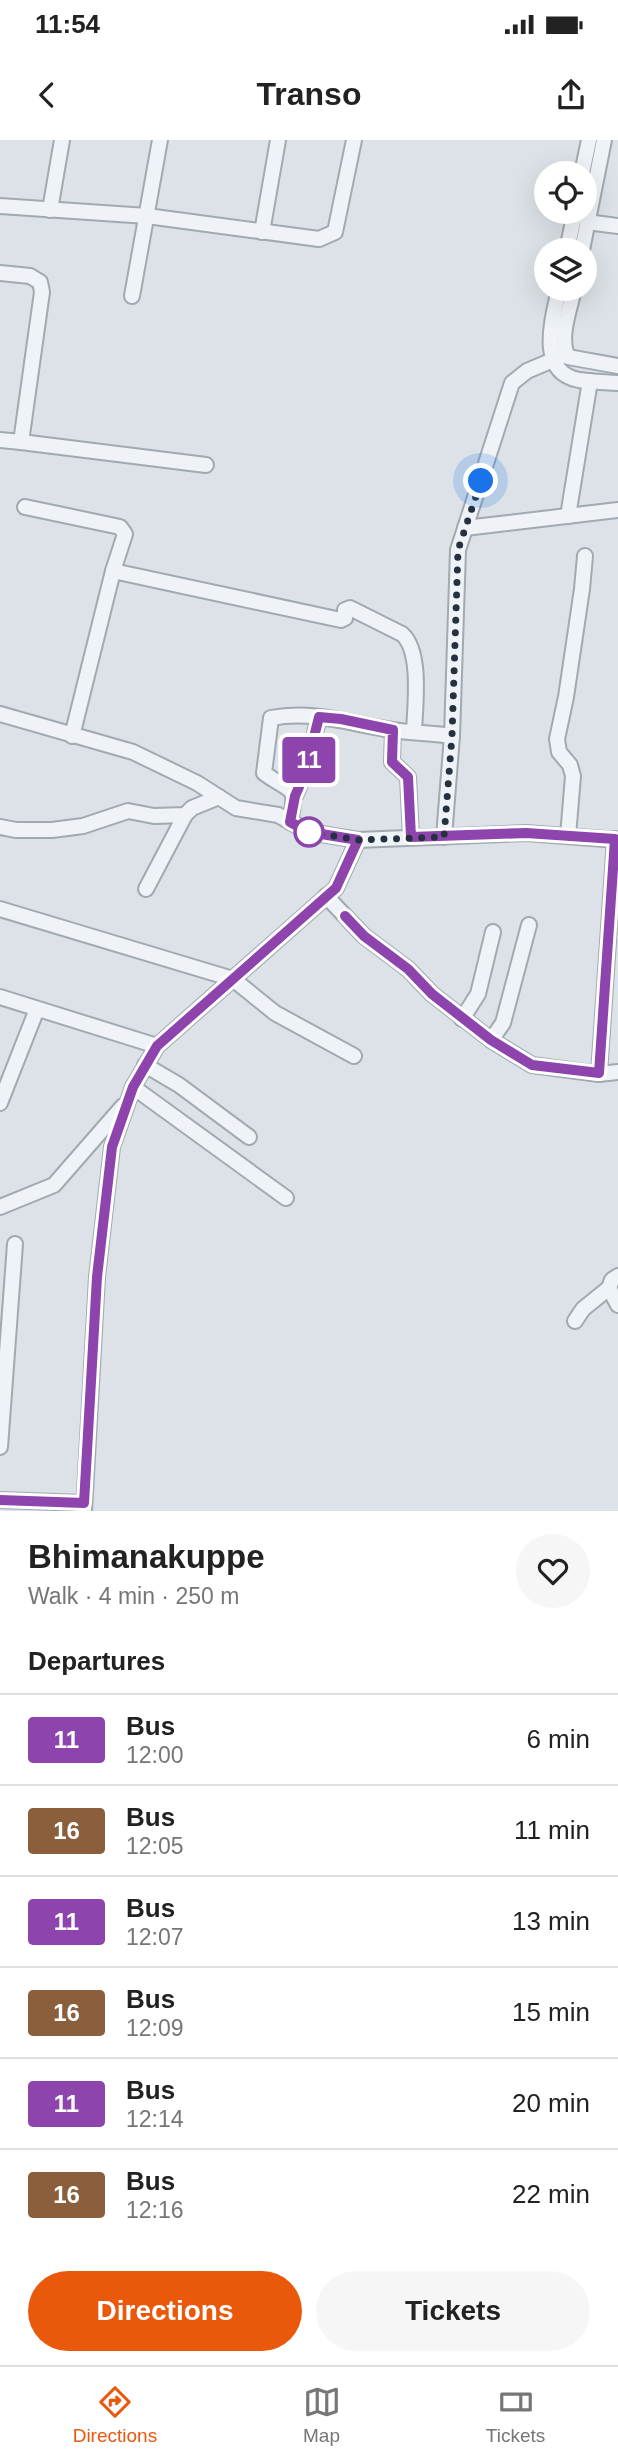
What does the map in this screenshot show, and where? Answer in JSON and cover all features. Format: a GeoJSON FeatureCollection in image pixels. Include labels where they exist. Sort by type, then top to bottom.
{"type":"FeatureCollection","features":[{"type":"Feature","properties":{"kind":"street"},"geometry":{"type":"LineString","coordinates":[[50,210],[62,140]]}},
{"type":"Feature","properties":{"kind":"street"},"geometry":{"type":"LineString","coordinates":[[132,296],[160,140]]}},
{"type":"Feature","properties":{"kind":"street"},"geometry":{"type":"LineString","coordinates":[[262,232],[278,140]]}},
{"type":"Feature","properties":{"kind":"street"},"geometry":{"type":"LineString","coordinates":[[0,206],[147,216],[319,239],[335,232],[354,140]]}},
{"type":"Feature","properties":{"kind":"street"},"geometry":{"type":"LineString","coordinates":[[585,161],[589,140]]}},
{"type":"Feature","properties":{"kind":"street"},"geometry":{"type":"LineString","coordinates":[[597,174],[604,140]]}},
{"type":"Feature","properties":{"kind":"street"},"geometry":{"type":"LineString","coordinates":[[597,223],[618,226]]}},
{"type":"Feature","properties":{"kind":"street"},"geometry":{"type":"LineString","coordinates":[[0,273],[30,276],[40,282],[42,292],[21,442]]}},
{"type":"Feature","properties":{"kind":"street"},"geometry":{"type":"LineString","coordinates":[[557,301],[553,319],[552,359],[561,373],[577,380],[618,383]]}},
{"type":"Feature","properties":{"kind":"street"},"geometry":{"type":"LineString","coordinates":[[571,301],[565,332],[564,349],[567,354],[577,360],[618,366]]}},
{"type":"Feature","properties":{"kind":"street"},"geometry":{"type":"LineString","coordinates":[[444,837],[452,736],[458,556],[465,528],[512,383],[527,372],[567,354]]}},
{"type":"Feature","properties":{"kind":"street"},"geometry":{"type":"LineString","coordinates":[[568,516],[590,381]]}},
{"type":"Feature","properties":{"kind":"street"},"geometry":{"type":"LineString","coordinates":[[0,440],[206,465]]}},
{"type":"Feature","properties":{"kind":"street"},"geometry":{"type":"LineString","coordinates":[[25,507],[123,529],[125,534],[113,571],[72,736]]}},
{"type":"Feature","properties":{"kind":"street"},"geometry":{"type":"LineString","coordinates":[[465,528],[618,510]]}},
{"type":"Feature","properties":{"kind":"street"},"geometry":{"type":"LineString","coordinates":[[568,836],[573,776],[570,765],[559,752],[557,739],[568,684],[585,556]]}},
{"type":"Feature","properties":{"kind":"street"},"geometry":{"type":"LineString","coordinates":[[113,571],[341,620],[345,618],[345,610],[351,608],[402,634],[407,639],[416,670],[414,731]]}},
{"type":"Feature","properties":{"kind":"street"},"geometry":{"type":"LineString","coordinates":[[0,714],[134,752],[197,783],[236,808],[278,816],[309,832],[358,840],[526,833],[616,840],[599,1073]]}},
{"type":"Feature","properties":{"kind":"street"},"geometry":{"type":"LineString","coordinates":[[295,796],[292,791],[264,773],[270,720],[284,716],[319,717],[393,730],[452,736]]}},
{"type":"Feature","properties":{"kind":"street"},"geometry":{"type":"LineString","coordinates":[[290,822],[295,796],[305,773],[319,717]]}},
{"type":"Feature","properties":{"kind":"street"},"geometry":{"type":"LineString","coordinates":[[393,730],[392,762],[408,777],[411,837]]}},
{"type":"Feature","properties":{"kind":"street"},"geometry":{"type":"LineString","coordinates":[[146,889],[185,815],[192,808],[219,797]]}},
{"type":"Feature","properties":{"kind":"street"},"geometry":{"type":"LineString","coordinates":[[0,827],[52,830],[83,825],[128,811],[155,816],[185,815]]}},
{"type":"Feature","properties":{"kind":"street"},"geometry":{"type":"LineString","coordinates":[[0,1500],[84,1507],[97,1277],[112,1147],[131,1094],[145,1065],[157,1046],[336,888],[358,840]]}},
{"type":"Feature","properties":{"kind":"street"},"geometry":{"type":"LineString","coordinates":[[326,897],[364,936],[408,969],[462,1019],[532,1065],[599,1073],[618,1072]]}},
{"type":"Feature","properties":{"kind":"street"},"geometry":{"type":"LineString","coordinates":[[0,909],[233,979],[275,1013],[354,1056]]}},
{"type":"Feature","properties":{"kind":"street"},"geometry":{"type":"LineString","coordinates":[[491,1040],[503,1023],[529,925]]}},
{"type":"Feature","properties":{"kind":"street"},"geometry":{"type":"LineString","coordinates":[[462,1019],[478,994],[494,932]]}},
{"type":"Feature","properties":{"kind":"street"},"geometry":{"type":"LineString","coordinates":[[0,997],[157,1046]]}},
{"type":"Feature","properties":{"kind":"street"},"geometry":{"type":"LineString","coordinates":[[0,1103],[37,1009]]}},
{"type":"Feature","properties":{"kind":"street"},"geometry":{"type":"LineString","coordinates":[[145,1065],[189,1092],[249,1137]]}},
{"type":"Feature","properties":{"kind":"street"},"geometry":{"type":"LineString","coordinates":[[131,1094],[286,1198]]}},
{"type":"Feature","properties":{"kind":"street"},"geometry":{"type":"LineString","coordinates":[[0,1207],[54,1185],[131,1094]]}},
{"type":"Feature","properties":{"kind":"street"},"geometry":{"type":"LineString","coordinates":[[0,1447],[15,1244]]}},
{"type":"Feature","properties":{"kind":"street"},"geometry":{"type":"LineString","coordinates":[[575,1321],[583,1309],[609,1288],[612,1280],[618,1276]]}},
{"type":"Feature","properties":{"kind":"street"},"geometry":{"type":"LineString","coordinates":[[609,1288],[618,1305]]}},
{"type":"Feature","properties":{"kind":"bus line","name":"11"},"geometry":{"type":"LineString","coordinates":[[0,1500],[84,1503],[97,1277],[112,1147],[133,1087],[157,1046],[336,888],[358,840],[309,832],[290,822],[295,796],[305,773],[319,717],[393,730],[392,762],[408,777],[411,837],[526,833],[615,839],[599,1073],[532,1065],[491,1040],[432,994],[408,969],[364,936],[345,916]]}},
{"type":"Feature","properties":{"kind":"route"},"geometry":{"type":"LineString","coordinates":[[309,832],[358,840],[444,837],[452,736],[458,550],[481,481]]}}]}
